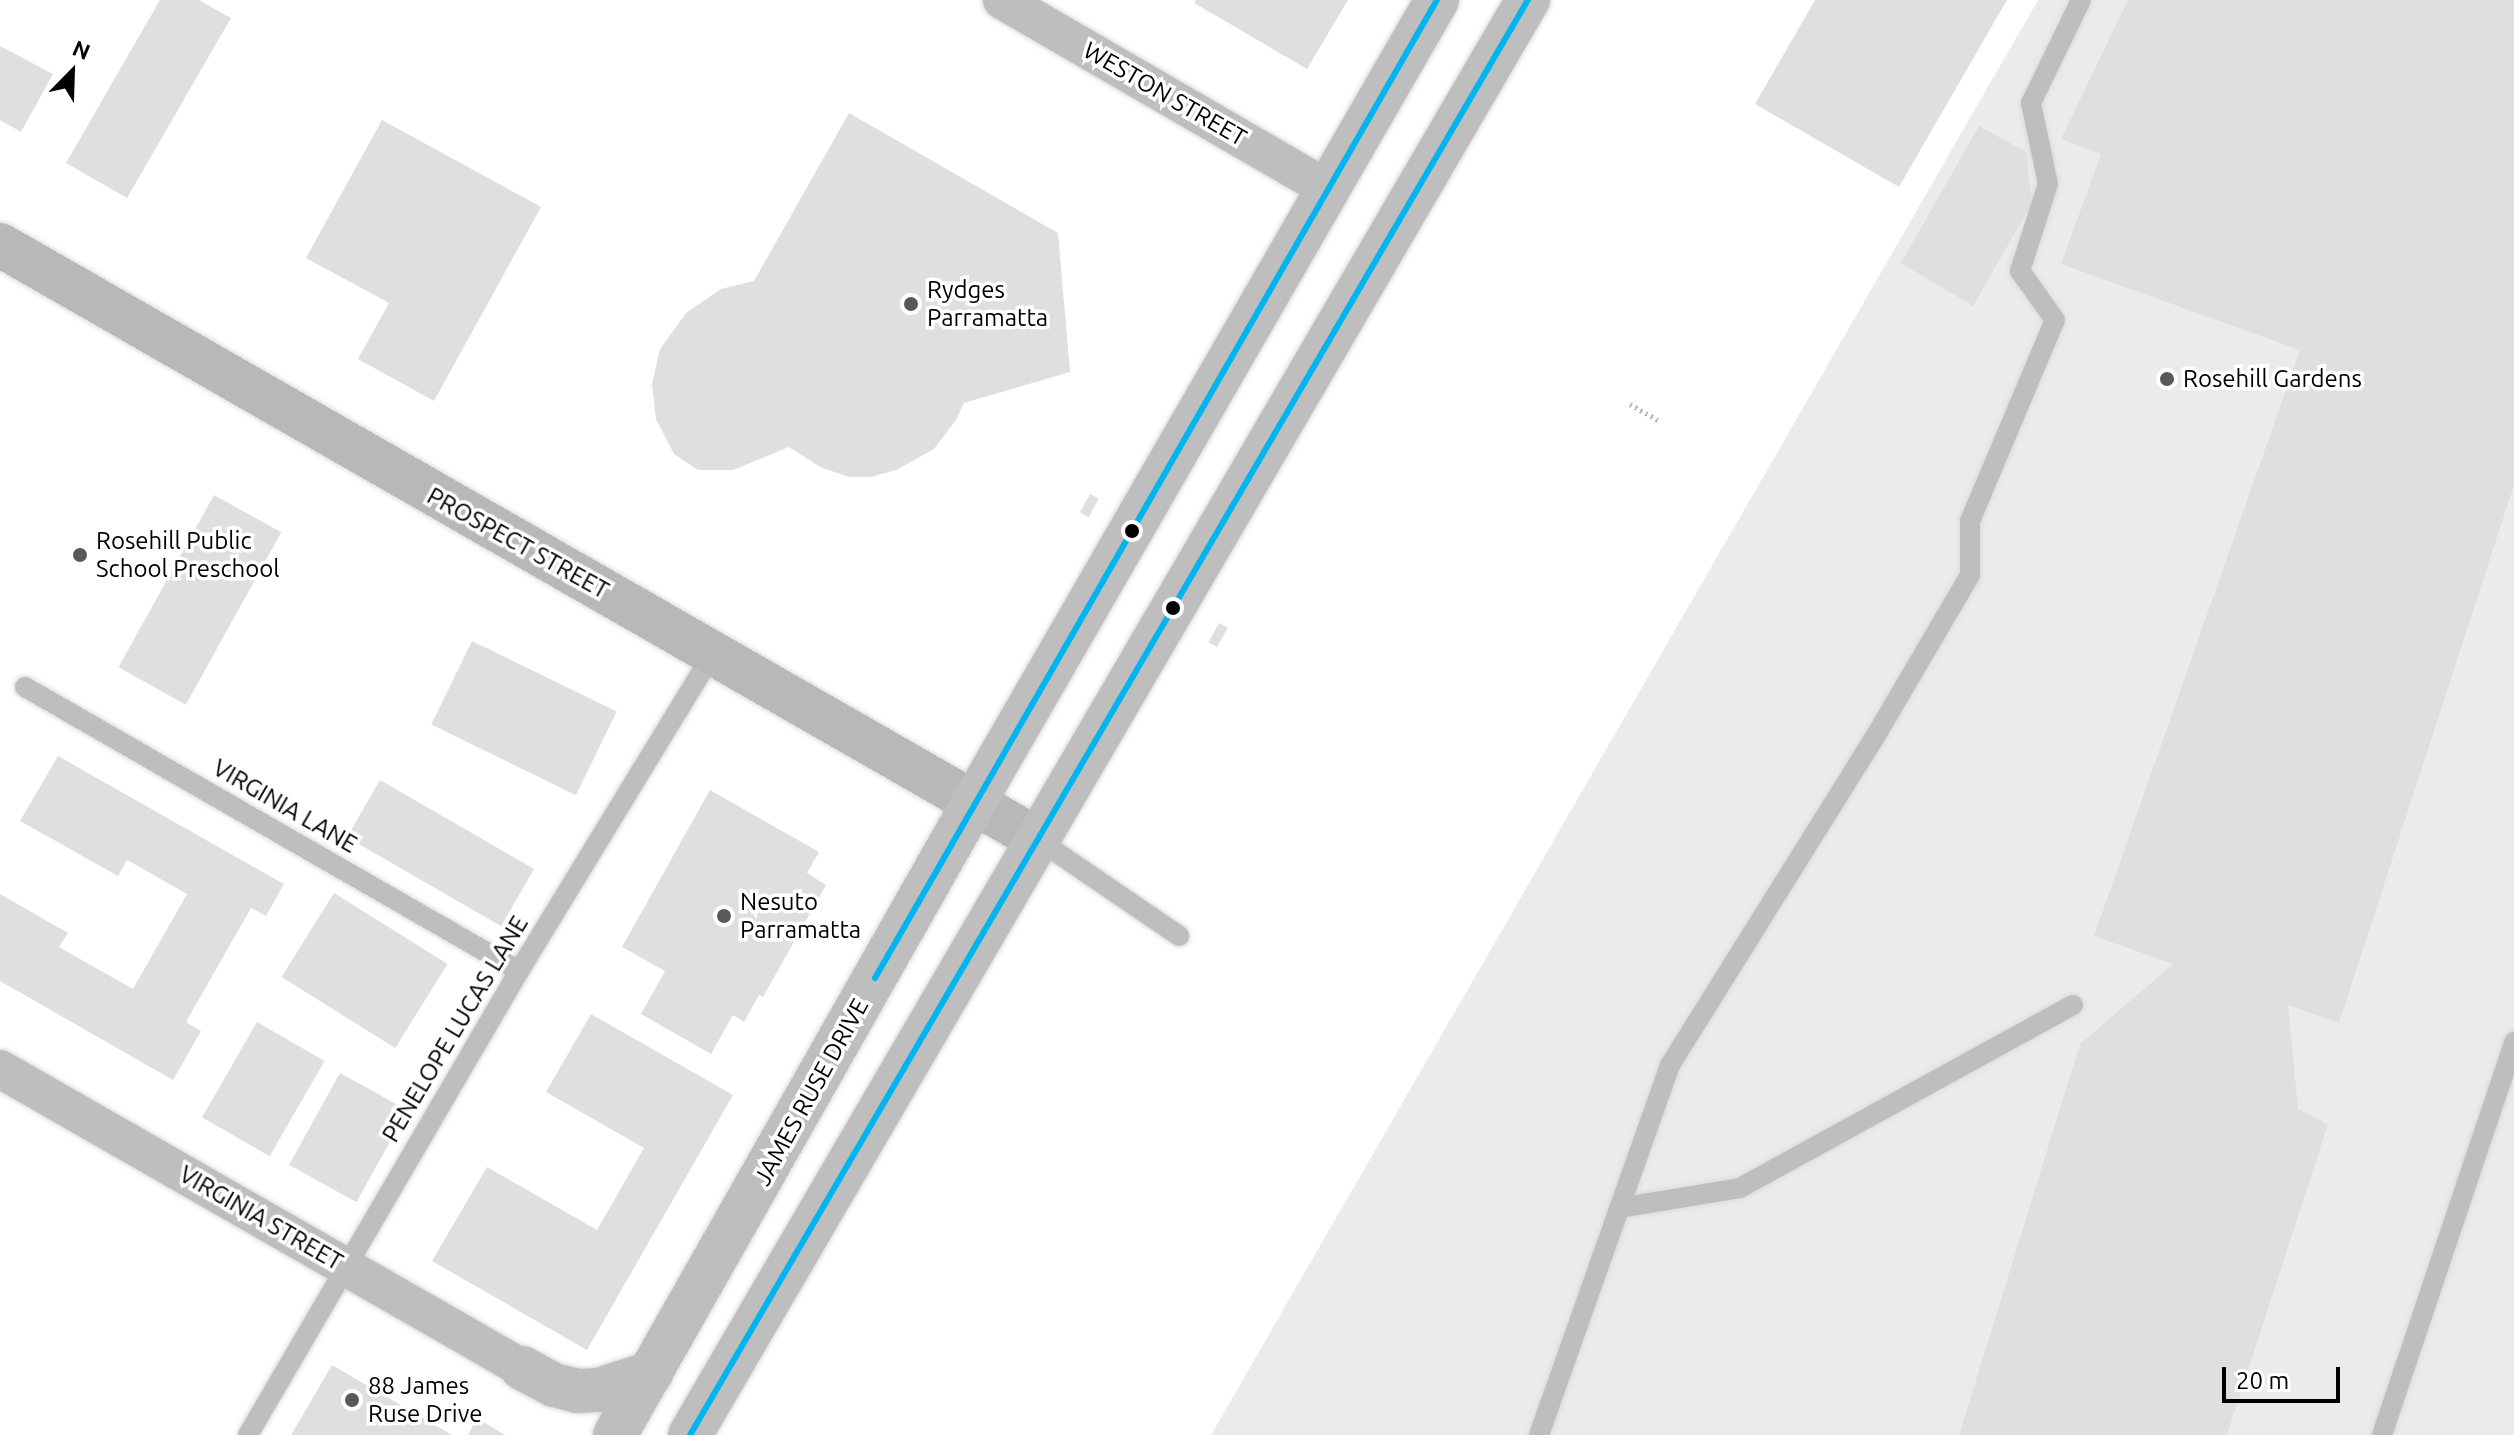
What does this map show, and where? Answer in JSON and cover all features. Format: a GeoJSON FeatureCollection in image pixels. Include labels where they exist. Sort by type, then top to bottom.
{"type":"FeatureCollection","features":[{"type":"Feature","properties":{"kind":"main road","name":"JAMES RUSE DRIVE"},"geometry":{"type":"LineString","coordinates":[[615,1435],[973,804],[1437,0]]}},
{"type":"Feature","properties":{"kind":"main road"},"geometry":{"type":"LineString","coordinates":[[690,1435],[1528,0]]}},
{"type":"Feature","properties":{"kind":"main road"},"geometry":{"type":"LineString","coordinates":[[522,1368],[554,1385],[578,1391],[599,1390],[651,1373]]}},
{"type":"Feature","properties":{"kind":"street","name":"WESTON STREET"},"geometry":{"type":"LineString","coordinates":[[1002,0],[1328,189]]}},
{"type":"Feature","properties":{"kind":"street","name":"PROSPECT STREET"},"geometry":{"type":"LineString","coordinates":[[0,245],[451,507],[1037,839]]}},
{"type":"Feature","properties":{"kind":"street","name":"VIRGINIA STREET"},"geometry":{"type":"LineString","coordinates":[[0,1069],[522,1368]]}},
{"type":"Feature","properties":{"kind":"lane"},"geometry":{"type":"LineString","coordinates":[[1539,1435],[1670,1065],[1875,737],[1970,575],[1970,521],[2055,320],[2020,271],[2048,184],[2031,103],[2081,0]]}},
{"type":"Feature","properties":{"kind":"lane","name":"PENELOPE LUCAS LANE"},"geometry":{"type":"LineString","coordinates":[[248,1435],[519,971],[713,653]]}},
{"type":"Feature","properties":{"kind":"lane","name":"VIRGINIA LANE"},"geometry":{"type":"LineString","coordinates":[[25,687],[519,971]]}},
{"type":"Feature","properties":{"kind":"lane"},"geometry":{"type":"LineString","coordinates":[[1037,839],[1179,936]]}},
{"type":"Feature","properties":{"kind":"lane"},"geometry":{"type":"LineString","coordinates":[[1619,1208],[1740,1188],[2073,1005]]}},
{"type":"Feature","properties":{"kind":"lane"},"geometry":{"type":"LineString","coordinates":[[2382,1435],[2514,1042]]}},
{"type":"Feature","properties":{"kind":"path"},"geometry":{"type":"LineString","coordinates":[[1630,404],[1658,420]]}},
{"type":"Feature","properties":{"kind":"shaded area","name":"Rosehill Gardens"},"geometry":{"type":"Polygon","coordinates":[[[2038,0],[2514,0],[2514,1435],[1211,1435],[2038,0]]]}},
{"type":"Feature","properties":{"kind":"building"},"geometry":{"type":"Polygon","coordinates":[[[160,0],[199,0],[231,18],[127,198],[66,163],[160,0]]]}},
{"type":"Feature","properties":{"kind":"building"},"geometry":{"type":"Polygon","coordinates":[[[1196,0],[1348,0],[1307,69],[1194,3],[1196,0]]]}},
{"type":"Feature","properties":{"kind":"building"},"geometry":{"type":"Polygon","coordinates":[[[1815,0],[2007,0],[1899,187],[1755,104],[1815,0]]]}},
{"type":"Feature","properties":{"kind":"building"},"geometry":{"type":"Polygon","coordinates":[[[2128,0],[2514,0],[2514,485],[2339,1023],[2288,1005],[2298,1109],[2328,1124],[2227,1435],[1959,1435],[2080,1044],[2173,964],[2094,936],[2300,350],[2061,264],[2101,154],[2061,139],[2128,0]]]}},
{"type":"Feature","properties":{"kind":"building"},"geometry":{"type":"Polygon","coordinates":[[[0,46],[53,74],[21,132],[0,120],[0,46]]]}},
{"type":"Feature","properties":{"kind":"building","name":"Rydges Parramatta"},"geometry":{"type":"Polygon","coordinates":[[[849,113],[1058,233],[1070,372],[964,403],[956,420],[934,449],[896,470],[871,477],[849,477],[820,467],[789,447],[733,470],[698,470],[674,454],[656,419],[652,384],[660,349],[686,313],[721,289],[754,281],[849,113]]]}},
{"type":"Feature","properties":{"kind":"building"},"geometry":{"type":"Polygon","coordinates":[[[382,120],[541,207],[434,401],[358,359],[389,303],[306,258],[382,120]]]}},
{"type":"Feature","properties":{"kind":"building"},"geometry":{"type":"Polygon","coordinates":[[[1979,126],[2026,152],[2032,203],[1973,306],[1901,263],[1979,126]]]}},
{"type":"Feature","properties":{"kind":"building"},"geometry":{"type":"Polygon","coordinates":[[[1090,494],[1099,499],[1089,517],[1080,512],[1090,494]]]}},
{"type":"Feature","properties":{"kind":"building"},"geometry":{"type":"Polygon","coordinates":[[[214,495],[281,532],[186,705],[118,667],[214,495]]]}},
{"type":"Feature","properties":{"kind":"building"},"geometry":{"type":"Polygon","coordinates":[[[1219,623],[1228,628],[1217,647],[1208,642],[1219,623]]]}},
{"type":"Feature","properties":{"kind":"building"},"geometry":{"type":"Polygon","coordinates":[[[472,641],[617,712],[576,795],[431,725],[472,641]]]}},
{"type":"Feature","properties":{"kind":"building"},"geometry":{"type":"Polygon","coordinates":[[[58,756],[284,884],[266,916],[251,908],[186,1022],[201,1031],[173,1080],[0,981],[0,894],[68,933],[59,947],[133,989],[187,894],[127,860],[118,876],[20,821],[58,756]]]}},
{"type":"Feature","properties":{"kind":"building"},"geometry":{"type":"Polygon","coordinates":[[[380,780],[534,869],[501,926],[347,837],[380,780]]]}},
{"type":"Feature","properties":{"kind":"building","name":"Nesuto Parramatta"},"geometry":{"type":"Polygon","coordinates":[[[710,790],[819,852],[807,873],[826,885],[763,997],[759,995],[744,1022],[733,1015],[711,1054],[641,1014],[665,971],[622,947],[710,790]]]}},
{"type":"Feature","properties":{"kind":"building"},"geometry":{"type":"Polygon","coordinates":[[[334,893],[448,964],[395,1048],[282,977],[334,893]]]}},
{"type":"Feature","properties":{"kind":"building"},"geometry":{"type":"Polygon","coordinates":[[[591,1014],[733,1095],[587,1350],[432,1261],[487,1167],[597,1230],[644,1148],[546,1092],[591,1014]]]}},
{"type":"Feature","properties":{"kind":"building"},"geometry":{"type":"Polygon","coordinates":[[[257,1022],[325,1061],[270,1156],[202,1117],[257,1022]]]}},
{"type":"Feature","properties":{"kind":"building"},"geometry":{"type":"Polygon","coordinates":[[[340,1073],[407,1110],[356,1202],[289,1165],[340,1073]]]}},
{"type":"Feature","properties":{"kind":"building","name":"88 James Ruse Drive"},"geometry":{"type":"Polygon","coordinates":[[[332,1365],[452,1435],[291,1435],[332,1365]]]}},
{"type":"Feature","properties":{"kind":"building","name":"88 James Ruse Drive"},"geometry":{"type":"Polygon","coordinates":[[[477,1418],[505,1435],[468,1435],[477,1418]]]}},
{"type":"Feature","properties":{"kind":"transit line"},"geometry":{"type":"LineString","coordinates":[[875,978],[1437,0]]}},
{"type":"Feature","properties":{"kind":"transit line"},"geometry":{"type":"LineString","coordinates":[[690,1435],[1528,0]]}},
{"type":"Feature","properties":{"kind":"place","name":"Rydges Parramatta"},"geometry":{"type":"Point","coordinates":[911,304]}},
{"type":"Feature","properties":{"kind":"place","name":"Rosehill Gardens"},"geometry":{"type":"Point","coordinates":[2167,379]}},
{"type":"Feature","properties":{"kind":"place","name":"Rosehill Public School Preschool"},"geometry":{"type":"Point","coordinates":[80,555]}},
{"type":"Feature","properties":{"kind":"place","name":"Nesuto Parramatta"},"geometry":{"type":"Point","coordinates":[724,916]}},
{"type":"Feature","properties":{"kind":"place","name":"88 James Ruse Drive"},"geometry":{"type":"Point","coordinates":[352,1400]}}]}
